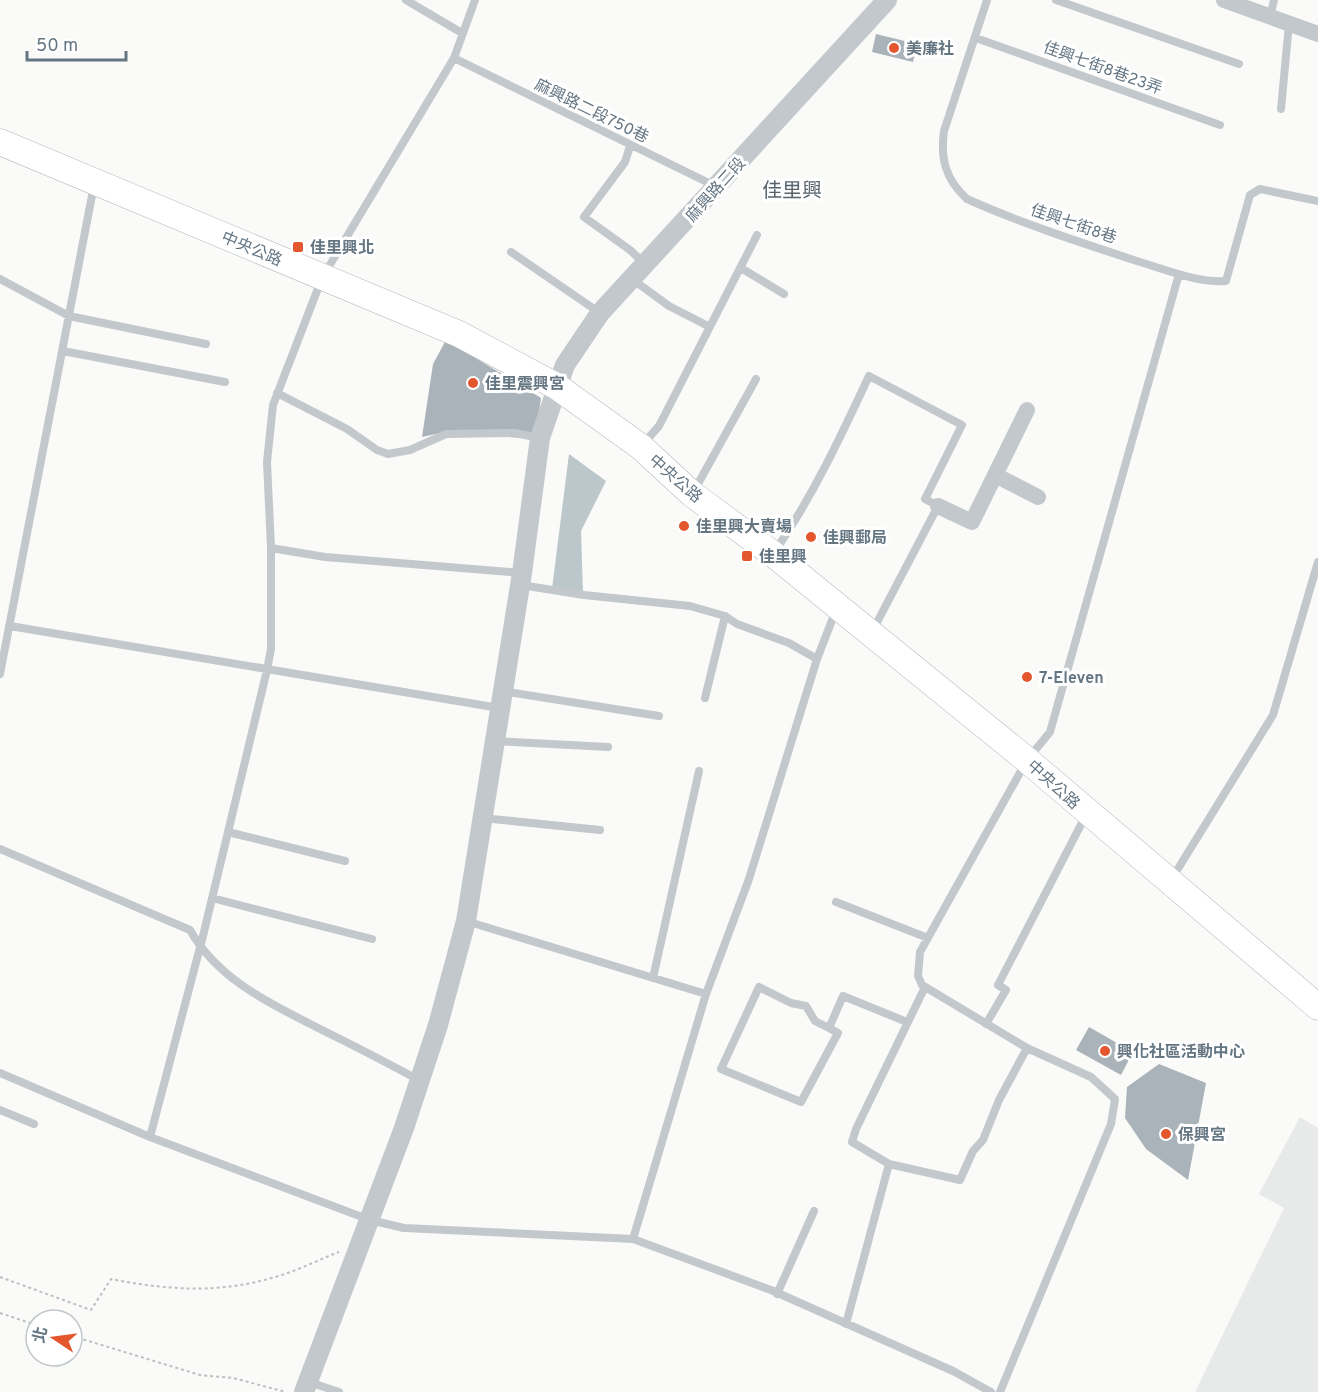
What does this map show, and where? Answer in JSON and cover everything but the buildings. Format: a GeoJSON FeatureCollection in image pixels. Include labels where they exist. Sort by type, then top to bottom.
{"type":"FeatureCollection","features":[{"type":"Feature","properties":{"kind":"main road","name":"中央公路"},"geometry":{"type":"LineString","coordinates":[[0,142],[459,334],[556,386],[641,447],[692,494],[773,554],[1027,760],[1318,1007]]}},
{"type":"Feature","properties":{"kind":"street","name":"麻興路二段"},"geometry":{"type":"LineString","coordinates":[[306,1387],[404,1128],[438,1025],[466,921],[521,579],[540,438],[556,386],[565,365],[600,313],[887,0]]}},
{"type":"Feature","properties":{"kind":"street"},"geometry":{"type":"LineString","coordinates":[[1224,0],[1318,34]]}},
{"type":"Feature","properties":{"kind":"street"},"geometry":{"type":"LineString","coordinates":[[938,506],[972,522],[1027,410]]}},
{"type":"Feature","properties":{"kind":"street"},"geometry":{"type":"LineString","coordinates":[[995,475],[1038,497]]}},
{"type":"Feature","properties":{"kind":"lane"},"geometry":{"type":"LineString","coordinates":[[406,0],[462,33]]}},
{"type":"Feature","properties":{"kind":"lane"},"geometry":{"type":"LineString","coordinates":[[150,1137],[200,947],[271,649],[271,548],[267,462],[273,405],[322,278],[454,58],[475,0]]}},
{"type":"Feature","properties":{"kind":"lane","name":"佳興七街8巷"},"geometry":{"type":"LineString","coordinates":[[987,0],[944,132],[942,146],[946,173],[955,188],[967,199],[1065,238],[1179,274],[1216,282],[1226,281],[1250,195],[1260,189],[1318,201]]}},
{"type":"Feature","properties":{"kind":"lane"},"geometry":{"type":"LineString","coordinates":[[1056,0],[1239,64]]}},
{"type":"Feature","properties":{"kind":"lane"},"geometry":{"type":"LineString","coordinates":[[1270,17],[1274,0]]}},
{"type":"Feature","properties":{"kind":"lane"},"geometry":{"type":"LineString","coordinates":[[1281,109],[1289,24]]}},
{"type":"Feature","properties":{"kind":"lane","name":"佳興七街8巷23弄"},"geometry":{"type":"LineString","coordinates":[[976,38],[1220,124]]}},
{"type":"Feature","properties":{"kind":"lane","name":"麻興路二段750巷"},"geometry":{"type":"LineString","coordinates":[[454,58],[717,187]]}},
{"type":"Feature","properties":{"kind":"lane"},"geometry":{"type":"LineString","coordinates":[[630,146],[625,162],[584,218],[630,250],[639,272],[669,306],[710,327]]}},
{"type":"Feature","properties":{"kind":"lane"},"geometry":{"type":"LineString","coordinates":[[0,673],[95,182]]}},
{"type":"Feature","properties":{"kind":"lane"},"geometry":{"type":"LineString","coordinates":[[641,447],[659,426],[757,234]]}},
{"type":"Feature","properties":{"kind":"lane"},"geometry":{"type":"LineString","coordinates":[[511,252],[600,313]]}},
{"type":"Feature","properties":{"kind":"lane"},"geometry":{"type":"LineString","coordinates":[[741,268],[784,294]]}},
{"type":"Feature","properties":{"kind":"lane"},"geometry":{"type":"LineString","coordinates":[[1000,1392],[1110,1124],[1115,1099],[1091,1077],[1027,1048],[925,987],[918,976],[920,952],[1027,760],[1050,732],[1179,274]]}},
{"type":"Feature","properties":{"kind":"lane"},"geometry":{"type":"LineString","coordinates":[[0,279],[69,316],[206,344]]}},
{"type":"Feature","properties":{"kind":"lane"},"geometry":{"type":"LineString","coordinates":[[63,351],[225,382]]}},
{"type":"Feature","properties":{"kind":"lane"},"geometry":{"type":"LineString","coordinates":[[773,554],[833,454],[869,376],[962,425],[925,500],[938,506],[871,634]]}},
{"type":"Feature","properties":{"kind":"lane"},"geometry":{"type":"LineString","coordinates":[[692,494],[756,378]]}},
{"type":"Feature","properties":{"kind":"lane"},"geometry":{"type":"LineString","coordinates":[[277,393],[347,429],[377,450],[388,454],[410,450],[446,434],[515,433],[540,438]]}},
{"type":"Feature","properties":{"kind":"lane"},"geometry":{"type":"LineString","coordinates":[[271,548],[325,557],[521,579],[584,595],[655,601],[725,616],[737,624],[789,643],[817,659]]}},
{"type":"Feature","properties":{"kind":"lane"},"geometry":{"type":"LineString","coordinates":[[1169,882],[1273,715],[1318,562]]}},
{"type":"Feature","properties":{"kind":"lane"},"geometry":{"type":"LineString","coordinates":[[633,1239],[706,994],[749,879],[817,659],[837,606]]}},
{"type":"Feature","properties":{"kind":"lane"},"geometry":{"type":"LineString","coordinates":[[705,698],[725,616]]}},
{"type":"Feature","properties":{"kind":"lane"},"geometry":{"type":"LineString","coordinates":[[10,626],[267,670],[659,716]]}},
{"type":"Feature","properties":{"kind":"lane"},"geometry":{"type":"LineString","coordinates":[[494,741],[608,747]]}},
{"type":"Feature","properties":{"kind":"lane"},"geometry":{"type":"LineString","coordinates":[[653,978],[699,771]]}},
{"type":"Feature","properties":{"kind":"lane"},"geometry":{"type":"LineString","coordinates":[[986,1024],[1006,990],[998,985],[1087,813]]}},
{"type":"Feature","properties":{"kind":"lane"},"geometry":{"type":"LineString","coordinates":[[482,818],[600,830]]}},
{"type":"Feature","properties":{"kind":"lane"},"geometry":{"type":"LineString","coordinates":[[228,832],[345,861]]}},
{"type":"Feature","properties":{"kind":"lane"},"geometry":{"type":"LineString","coordinates":[[0,849],[190,930],[200,947],[228,977],[260,998],[418,1080]]}},
{"type":"Feature","properties":{"kind":"lane"},"geometry":{"type":"LineString","coordinates":[[212,898],[372,939]]}},
{"type":"Feature","properties":{"kind":"lane"},"geometry":{"type":"LineString","coordinates":[[836,902],[928,938]]}},
{"type":"Feature","properties":{"kind":"lane"},"geometry":{"type":"LineString","coordinates":[[466,921],[706,994]]}},
{"type":"Feature","properties":{"kind":"lane"},"geometry":{"type":"LineString","coordinates":[[759,987],[791,1003],[806,1006],[815,1021],[829,1028],[838,1033],[801,1102],[721,1069],[759,987]]}},
{"type":"Feature","properties":{"kind":"lane"},"geometry":{"type":"LineString","coordinates":[[925,987],[852,1142],[889,1164],[960,1180],[973,1151],[983,1140],[999,1100],[1027,1048]]}},
{"type":"Feature","properties":{"kind":"lane"},"geometry":{"type":"LineString","coordinates":[[829,1028],[843,996],[907,1022]]}},
{"type":"Feature","properties":{"kind":"lane"},"geometry":{"type":"LineString","coordinates":[[0,1073],[150,1137],[370,1220],[404,1228],[633,1239],[777,1294],[953,1371],[991,1392]]}},
{"type":"Feature","properties":{"kind":"lane"},"geometry":{"type":"LineString","coordinates":[[0,1110],[34,1124]]}},
{"type":"Feature","properties":{"kind":"lane"},"geometry":{"type":"LineString","coordinates":[[846,1324],[889,1164]]}},
{"type":"Feature","properties":{"kind":"lane"},"geometry":{"type":"LineString","coordinates":[[777,1294],[814,1211]]}},
{"type":"Feature","properties":{"kind":"lane"},"geometry":{"type":"LineString","coordinates":[[306,1387],[339,1392]]}},
{"type":"Feature","properties":{"kind":"path"},"geometry":{"type":"LineString","coordinates":[[0,1277],[91,1310],[111,1279],[157,1288],[217,1290],[275,1277],[359,1245]]}},
{"type":"Feature","properties":{"kind":"path"},"geometry":{"type":"LineString","coordinates":[[0,1313],[24,1321]]}},
{"type":"Feature","properties":{"kind":"path"},"geometry":{"type":"LineString","coordinates":[[84,1340],[200,1375],[233,1378],[285,1392]]}},
{"type":"Feature","properties":{"kind":"shaded area"},"geometry":{"type":"Polygon","coordinates":[[[569,454],[606,481],[581,531],[583,593],[552,589],[569,454]]]}},
{"type":"Feature","properties":{"kind":"shaded area"},"geometry":{"type":"Polygon","coordinates":[[[1300,1117],[1318,1128],[1318,1392],[1195,1392],[1284,1208],[1259,1194],[1300,1117]]]}},
{"type":"Feature","properties":{"kind":"place","name":"美廉社"},"geometry":{"type":"Point","coordinates":[894,48]}},
{"type":"Feature","properties":{"kind":"place","name":"佳里興北"},"geometry":{"type":"Point","coordinates":[298,247]}},
{"type":"Feature","properties":{"kind":"place","name":"佳里震興宮"},"geometry":{"type":"Point","coordinates":[473,383]}},
{"type":"Feature","properties":{"kind":"place","name":"佳里興大賣場"},"geometry":{"type":"Point","coordinates":[684,526]}},
{"type":"Feature","properties":{"kind":"place","name":"佳興郵局"},"geometry":{"type":"Point","coordinates":[811,537]}},
{"type":"Feature","properties":{"kind":"place","name":"佳里興"},"geometry":{"type":"Point","coordinates":[747,556]}},
{"type":"Feature","properties":{"kind":"place","name":"7-Eleven"},"geometry":{"type":"Point","coordinates":[1027,677]}},
{"type":"Feature","properties":{"kind":"place","name":"興化社區活動中心"},"geometry":{"type":"Point","coordinates":[1105,1051]}},
{"type":"Feature","properties":{"kind":"place","name":"保興宮"},"geometry":{"type":"Point","coordinates":[1166,1134]}},
{"type":"Feature","properties":{"kind":"district","name":"佳里興"},"geometry":{"type":"Point","coordinates":[792,190]}}]}
